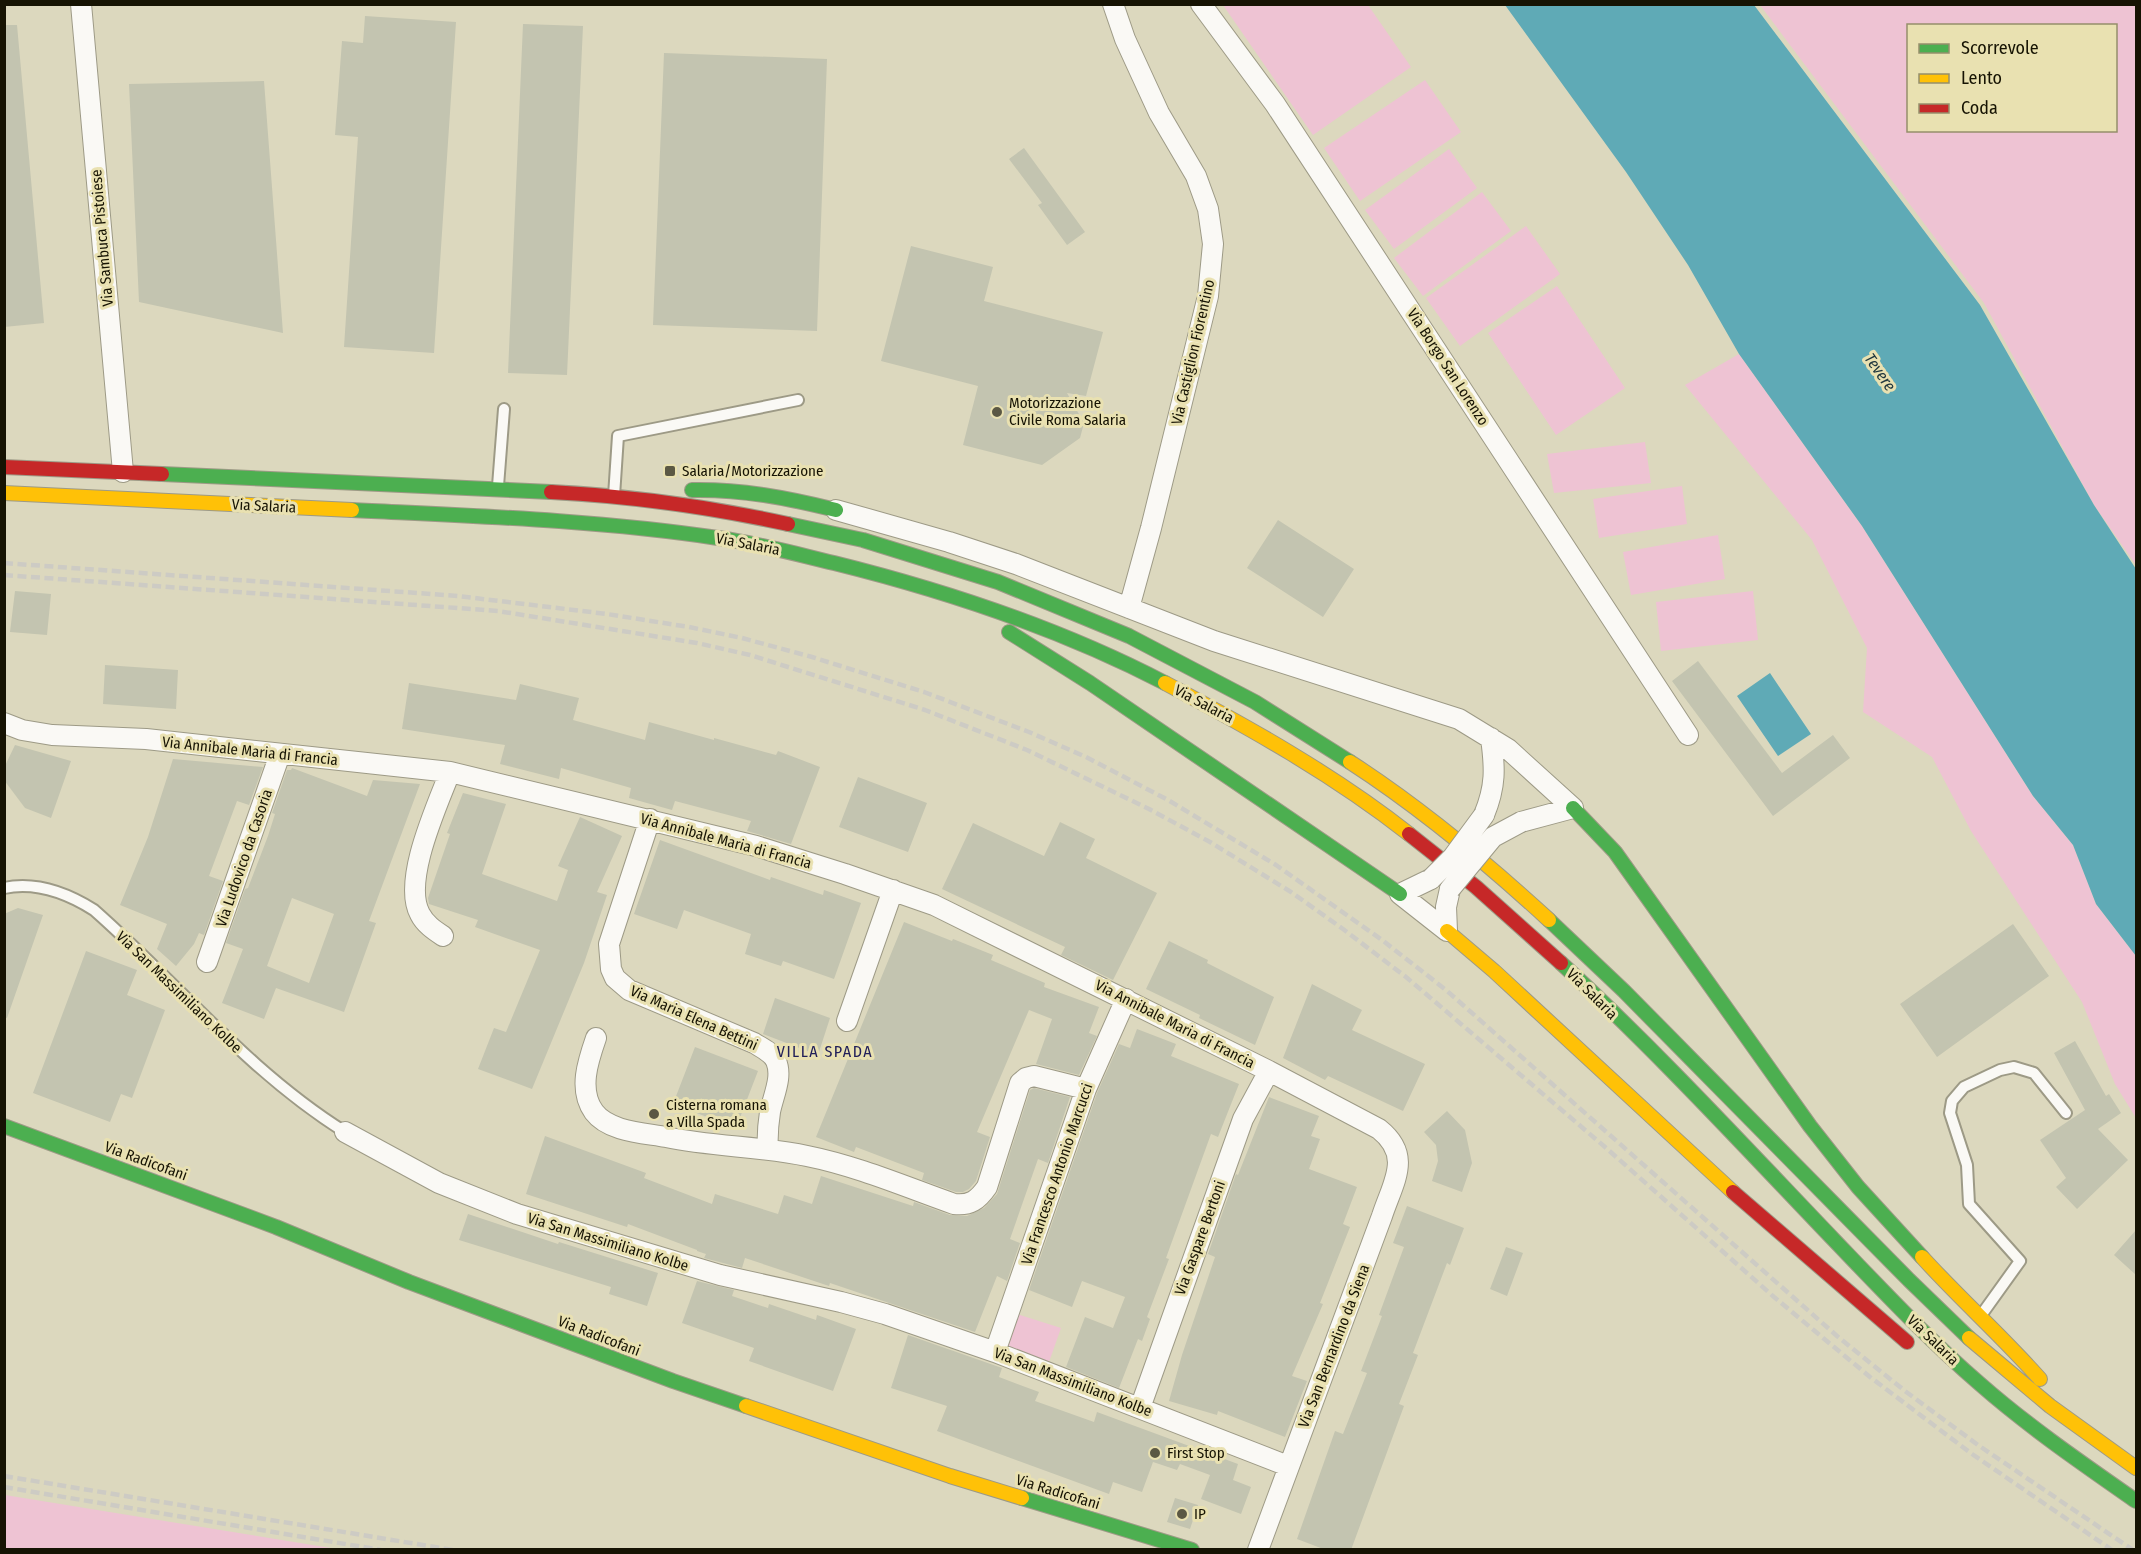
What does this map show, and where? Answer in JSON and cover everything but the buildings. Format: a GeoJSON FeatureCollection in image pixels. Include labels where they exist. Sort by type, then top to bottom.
{"type":"FeatureCollection","features":[{"type":"Feature","properties":{"kind":"main road","name":"Via Salaria"},"geometry":{"type":"LineString","coordinates":[[4,467],[614,496],[733,513],[863,540],[988,578],[1046,600],[1125,635],[1244,695],[1311,734],[1407,800],[1522,892],[1591,958],[1952,1322],[2020,1383],[2079,1429],[2136,1468]]}},
{"type":"Feature","properties":{"kind":"main road"},"geometry":{"type":"LineString","coordinates":[[614,496],[695,490],[745,491],[791,498],[836,510]]}},
{"type":"Feature","properties":{"kind":"main road","name":"Via Salaria"},"geometry":{"type":"LineString","coordinates":[[4,493],[635,526],[749,543],[854,567],[1015,616],[1092,649],[1231,718],[1303,761],[1395,824],[1475,886],[1574,975],[1912,1321],[1980,1385],[2040,1433],[2136,1500]]}},
{"type":"Feature","properties":{"kind":"main road"},"geometry":{"type":"LineString","coordinates":[[941,592],[1043,652],[1400,894]]}},
{"type":"Feature","properties":{"kind":"main road"},"geometry":{"type":"LineString","coordinates":[[1573,808],[1615,852],[1810,1126],[1857,1187],[1948,1286],[2009,1344],[2079,1429]]}},
{"type":"Feature","properties":{"kind":"main road"},"geometry":{"type":"LineString","coordinates":[[1447,931],[1494,971],[1728,1187],[1919,1352]]}},
{"type":"Feature","properties":{"kind":"main road","name":"Via Radicofani"},"geometry":{"type":"LineString","coordinates":[[4,1126],[276,1227],[409,1282],[684,1385],[950,1476],[1192,1550]]}},
{"type":"Feature","properties":{"kind":"main road"},"geometry":{"type":"LineString","coordinates":[[1941,1366],[1980,1385]]}},
{"type":"Feature","properties":{"kind":"street","name":"Via Sambuca Pistoiese"},"geometry":{"type":"LineString","coordinates":[[81,4],[123,472]]}},
{"type":"Feature","properties":{"kind":"street","name":"Via Castiglion Fiorentino"},"geometry":{"type":"LineString","coordinates":[[1113,4],[1125,39],[1159,113],[1196,176],[1208,209],[1213,244],[1208,296],[1129,608]]}},
{"type":"Feature","properties":{"kind":"street","name":"Via Borgo San Lorenzo"},"geometry":{"type":"LineString","coordinates":[[1201,4],[1275,104],[1688,735]]}},
{"type":"Feature","properties":{"kind":"street"},"geometry":{"type":"LineString","coordinates":[[836,510],[1005,560],[1179,629],[1459,719],[1508,749],[1573,808]]}},
{"type":"Feature","properties":{"kind":"street","name":"Via Annibale Maria di Francia"},"geometry":{"type":"LineString","coordinates":[[4,723],[22,730],[52,735],[147,740],[450,772],[756,846],[893,890],[956,915],[1269,1071],[1379,1129],[1393,1141]]}},
{"type":"Feature","properties":{"kind":"street"},"geometry":{"type":"LineString","coordinates":[[1447,931],[1400,894],[1431,879],[1453,857],[1484,815],[1490,802],[1495,772],[1491,738]]}},
{"type":"Feature","properties":{"kind":"street","name":"Via Ludovico da Casoria"},"geometry":{"type":"LineString","coordinates":[[207,962],[280,754]]}},
{"type":"Feature","properties":{"kind":"street"},"geometry":{"type":"LineString","coordinates":[[443,936],[424,922],[415,901],[414,886],[425,842],[450,772]]}},
{"type":"Feature","properties":{"kind":"street"},"geometry":{"type":"LineString","coordinates":[[1447,931],[1446,908],[1450,889],[1493,837],[1521,822],[1573,808]]}},
{"type":"Feature","properties":{"kind":"street","name":"Via Maria Elena Bettini"},"geometry":{"type":"LineString","coordinates":[[650,819],[609,944],[610,969],[615,978],[629,990],[754,1043],[771,1054],[778,1071],[768,1125],[768,1150]]}},
{"type":"Feature","properties":{"kind":"street"},"geometry":{"type":"LineString","coordinates":[[847,1021],[893,890]]}},
{"type":"Feature","properties":{"kind":"street","name":"Via Francesco Antonio Marcucci"},"geometry":{"type":"LineString","coordinates":[[995,1352],[1086,1089],[1126,999]]}},
{"type":"Feature","properties":{"kind":"street"},"geometry":{"type":"LineString","coordinates":[[596,1038],[589,1059],[586,1087],[589,1103],[600,1118],[622,1128],[673,1139],[768,1150],[819,1159],[954,1204],[973,1203],[987,1187],[1020,1083],[1034,1076],[1086,1089]]}},
{"type":"Feature","properties":{"kind":"street","name":"Via Gaspare Bertoni"},"geometry":{"type":"LineString","coordinates":[[1140,1408],[1243,1119],[1269,1071]]}},
{"type":"Feature","properties":{"kind":"street","name":"Via San Massimiliano Kolbe"},"geometry":{"type":"LineString","coordinates":[[345,1132],[439,1183],[517,1214],[720,1275],[864,1307],[995,1352],[1288,1466]]}},
{"type":"Feature","properties":{"kind":"street","name":"Via San Bernardino da Siena"},"geometry":{"type":"LineString","coordinates":[[1258,1550],[1390,1194],[1399,1156],[1393,1141]]}},
{"type":"Feature","properties":{"kind":"lane"},"geometry":{"type":"LineString","coordinates":[[614,496],[618,436],[798,400]]}},
{"type":"Feature","properties":{"kind":"lane"},"geometry":{"type":"LineString","coordinates":[[498,490],[504,410]]}},
{"type":"Feature","properties":{"kind":"lane","name":"Via San Massimiliano Kolbe"},"geometry":{"type":"LineString","coordinates":[[4,888],[17,885],[40,887],[69,896],[94,910],[252,1062],[312,1110],[345,1132]]}},
{"type":"Feature","properties":{"kind":"lane"},"geometry":{"type":"LineString","coordinates":[[1980,1317],[2020,1261],[1969,1204],[1967,1165],[1952,1120],[1950,1108],[1952,1101],[1964,1087],[2000,1070],[2014,1067],[2034,1073],[2066,1113]]}},
{"type":"Feature","properties":{"kind":"shaded area"},"geometry":{"type":"Polygon","coordinates":[[[1223,5],[1368,5],[1411,67],[1313,135],[1223,5]]]}},
{"type":"Feature","properties":{"kind":"shaded area"},"geometry":{"type":"Polygon","coordinates":[[[1760,5],[2136,5],[2136,565],[2094,505],[1984,303],[1760,5]]]}},
{"type":"Feature","properties":{"kind":"shaded area"},"geometry":{"type":"Polygon","coordinates":[[[1425,80],[1461,132],[1360,201],[1324,148],[1425,80]]]}},
{"type":"Feature","properties":{"kind":"shaded area"},"geometry":{"type":"Polygon","coordinates":[[[1449,149],[1477,188],[1394,249],[1365,210],[1449,149]]]}},
{"type":"Feature","properties":{"kind":"shaded area"},"geometry":{"type":"Polygon","coordinates":[[[1482,192],[1511,231],[1423,296],[1394,258],[1482,192]]]}},
{"type":"Feature","properties":{"kind":"shaded area"},"geometry":{"type":"Polygon","coordinates":[[[1526,226],[1560,274],[1460,346],[1426,298],[1526,226]]]}},
{"type":"Feature","properties":{"kind":"shaded area"},"geometry":{"type":"Polygon","coordinates":[[[1557,286],[1625,388],[1556,435],[1488,333],[1557,286]]]}},
{"type":"Feature","properties":{"kind":"shaded area"},"geometry":{"type":"Polygon","coordinates":[[[1739,354],[1862,526],[2033,796],[2073,845],[2096,904],[2136,956],[2136,1118],[2115,1084],[2082,1002],[1971,831],[1932,757],[1863,712],[1867,648],[1812,540],[1685,385],[1739,354]]]}},
{"type":"Feature","properties":{"kind":"shaded area"},"geometry":{"type":"Polygon","coordinates":[[[1645,442],[1651,483],[1554,493],[1547,454],[1645,442]]]}},
{"type":"Feature","properties":{"kind":"shaded area"},"geometry":{"type":"Polygon","coordinates":[[[1682,486],[1687,524],[1599,538],[1593,499],[1682,486]]]}},
{"type":"Feature","properties":{"kind":"shaded area"},"geometry":{"type":"Polygon","coordinates":[[[1718,535],[1725,579],[1631,595],[1623,552],[1718,535]]]}},
{"type":"Feature","properties":{"kind":"shaded area"},"geometry":{"type":"Polygon","coordinates":[[[1753,591],[1758,640],[1661,651],[1656,602],[1753,591]]]}},
{"type":"Feature","properties":{"kind":"shaded area"},"geometry":{"type":"Polygon","coordinates":[[[1014,1313],[1061,1328],[1049,1362],[1003,1346],[1014,1313]]]}},
{"type":"Feature","properties":{"kind":"shaded area"},"geometry":{"type":"Polygon","coordinates":[[[5,1495],[337,1549],[5,1549],[5,1495]]]}},
{"type":"Feature","properties":{"kind":"water","name":"Tevere"},"geometry":{"type":"Polygon","coordinates":[[[1505,5],[1754,5],[1980,305],[2094,505],[2136,569],[2136,956],[2096,904],[2073,845],[2033,796],[1862,526],[1739,354],[1688,265],[1626,172],[1505,5]]]}},
{"type":"Feature","properties":{"kind":"water"},"geometry":{"type":"Polygon","coordinates":[[[1770,673],[1811,734],[1778,756],[1737,696],[1770,673]]]}},
{"type":"Feature","properties":{"kind":"railway"},"geometry":{"type":"LineString","coordinates":[[4,563],[458,596],[607,614],[689,627],[742,638],[812,657],[924,692],[1029,732],[1086,757],[1168,800],[1276,865],[1382,940],[1446,990],[1837,1336],[1905,1391],[1978,1445],[2133,1550]]}},
{"type":"Feature","properties":{"kind":"railway"},"geometry":{"type":"LineString","coordinates":[[4,575],[498,611],[697,643],[750,655],[925,710],[1027,750],[1149,809],[1210,842],[1291,892],[1343,929],[1406,977],[1605,1147],[1774,1297],[1870,1377],[1972,1454],[2112,1550]]}},
{"type":"Feature","properties":{"kind":"railway"},"geometry":{"type":"LineString","coordinates":[[4,1476],[453,1550]]}},
{"type":"Feature","properties":{"kind":"railway"},"geometry":{"type":"LineString","coordinates":[[4,1487],[381,1550]]}},
{"type":"Feature","properties":{"kind":"traffic: fast"},"geometry":{"type":"LineString","coordinates":[[162,474],[551,492]]}},
{"type":"Feature","properties":{"kind":"traffic: fast"},"geometry":{"type":"LineString","coordinates":[[692,490],[764,495],[836,510]]}},
{"type":"Feature","properties":{"kind":"traffic: fast"},"geometry":{"type":"LineString","coordinates":[[352,510],[582,523],[673,532],[762,546],[876,574],[1003,613],[1085,645],[1165,683]]}},
{"type":"Feature","properties":{"kind":"traffic: fast"},"geometry":{"type":"LineString","coordinates":[[788,524],[863,540],[998,582],[1129,636],[1255,702],[1350,762]]}},
{"type":"Feature","properties":{"kind":"traffic: fast"},"geometry":{"type":"LineString","coordinates":[[1009,632],[1090,683],[1400,894]]}},
{"type":"Feature","properties":{"kind":"traffic: fast"},"geometry":{"type":"LineString","coordinates":[[1573,808],[1615,852],[1810,1126],[1858,1187],[1922,1257]]}},
{"type":"Feature","properties":{"kind":"traffic: fast"},"geometry":{"type":"LineString","coordinates":[[1549,920],[1624,991],[1969,1338]]}},
{"type":"Feature","properties":{"kind":"traffic: fast"},"geometry":{"type":"LineString","coordinates":[[1561,963],[1666,1065],[1942,1350],[2056,1445],[2136,1501]]}},
{"type":"Feature","properties":{"kind":"traffic: fast"},"geometry":{"type":"LineString","coordinates":[[4,1126],[276,1227],[409,1282],[746,1406]]}},
{"type":"Feature","properties":{"kind":"traffic: fast"},"geometry":{"type":"LineString","coordinates":[[1022,1498],[1192,1550]]}},
{"type":"Feature","properties":{"kind":"traffic: slow"},"geometry":{"type":"LineString","coordinates":[[4,493],[352,510]]}},
{"type":"Feature","properties":{"kind":"traffic: slow"},"geometry":{"type":"LineString","coordinates":[[1165,683],[1291,753],[1351,792],[1409,834]]}},
{"type":"Feature","properties":{"kind":"traffic: slow"},"geometry":{"type":"LineString","coordinates":[[1350,762],[1453,837],[1549,920]]}},
{"type":"Feature","properties":{"kind":"traffic: slow"},"geometry":{"type":"LineString","coordinates":[[1447,931],[1494,971],[1733,1192]]}},
{"type":"Feature","properties":{"kind":"traffic: slow"},"geometry":{"type":"LineString","coordinates":[[1922,1257],[2040,1379]]}},
{"type":"Feature","properties":{"kind":"traffic: slow"},"geometry":{"type":"LineString","coordinates":[[1969,1338],[2050,1406],[2136,1468]]}},
{"type":"Feature","properties":{"kind":"traffic: slow"},"geometry":{"type":"LineString","coordinates":[[746,1406],[950,1476],[1022,1498]]}},
{"type":"Feature","properties":{"kind":"traffic: jam"},"geometry":{"type":"LineString","coordinates":[[4,467],[162,474]]}},
{"type":"Feature","properties":{"kind":"traffic: jam"},"geometry":{"type":"LineString","coordinates":[[551,492],[670,503],[788,524]]}},
{"type":"Feature","properties":{"kind":"traffic: jam"},"geometry":{"type":"LineString","coordinates":[[1409,834],[1476,887],[1561,963]]}},
{"type":"Feature","properties":{"kind":"traffic: jam"},"geometry":{"type":"LineString","coordinates":[[1733,1192],[1907,1342]]}},
{"type":"Feature","properties":{"kind":"place","name":"Motorizzazione Civile Roma Salaria"},"geometry":{"type":"Point","coordinates":[997,412]}},
{"type":"Feature","properties":{"kind":"place","name":"Salaria/Motorizzazione"},"geometry":{"type":"Point","coordinates":[670,471]}},
{"type":"Feature","properties":{"kind":"place","name":"Cisterna romana a Villa Spada"},"geometry":{"type":"Point","coordinates":[654,1114]}},
{"type":"Feature","properties":{"kind":"place","name":"First Stop"},"geometry":{"type":"Point","coordinates":[1155,1453]}},
{"type":"Feature","properties":{"kind":"place","name":"IP"},"geometry":{"type":"Point","coordinates":[1182,1514]}},
{"type":"Feature","properties":{"kind":"district","name":"VILLA SPADA"},"geometry":{"type":"Point","coordinates":[825,1051]}}]}
